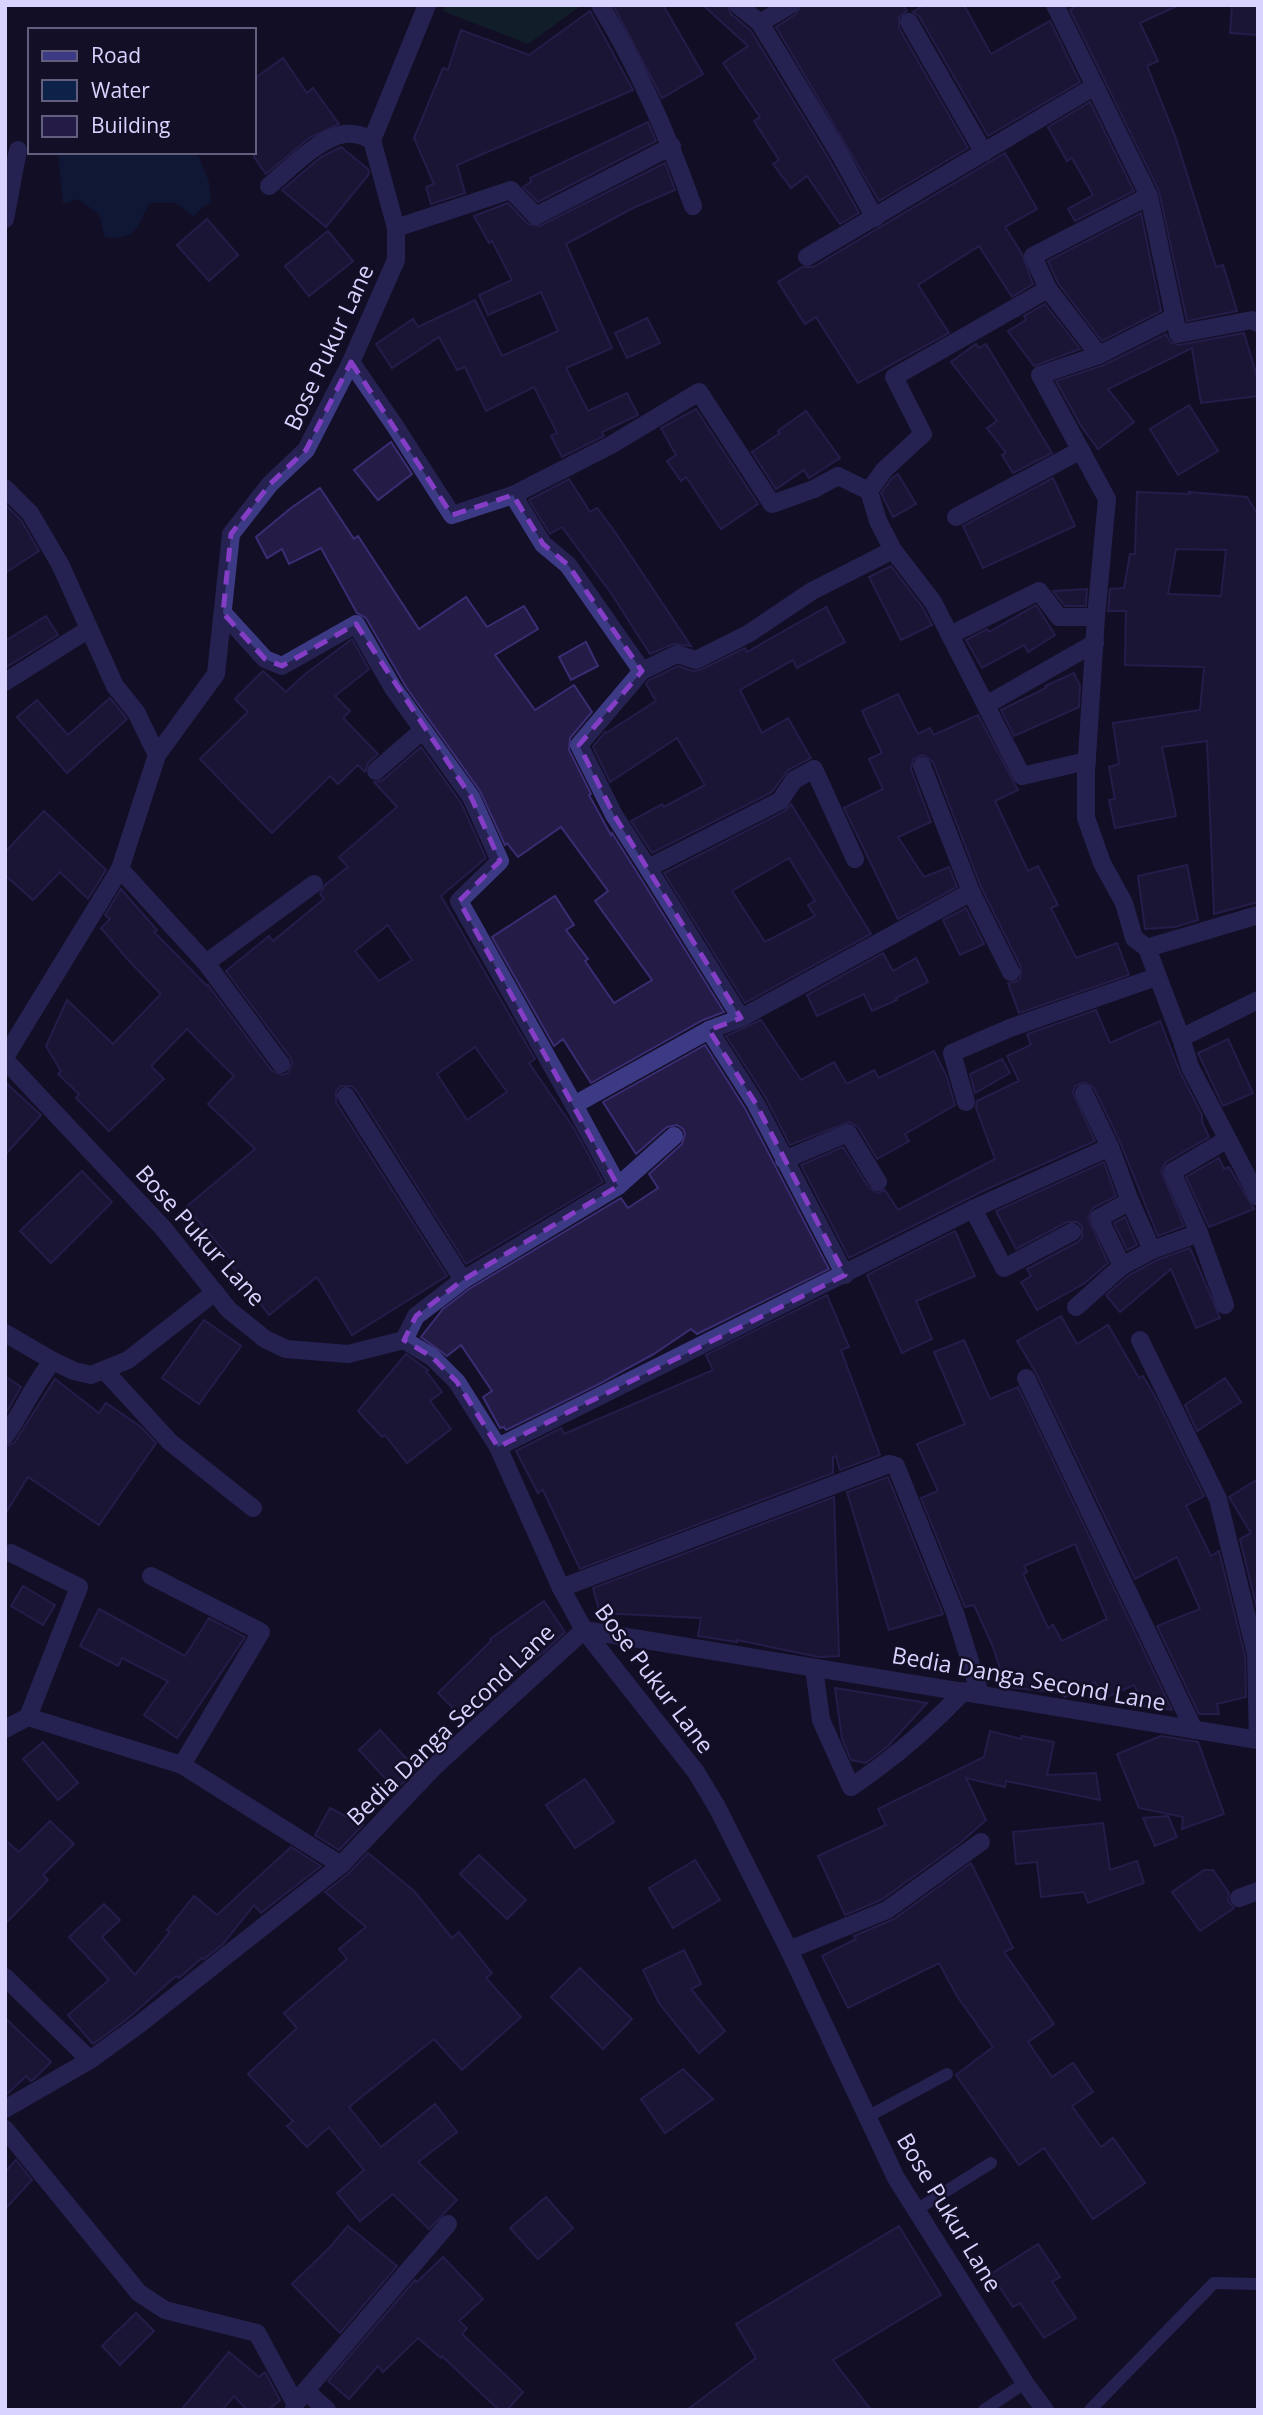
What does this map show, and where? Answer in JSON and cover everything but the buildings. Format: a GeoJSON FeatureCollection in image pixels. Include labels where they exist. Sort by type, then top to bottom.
{"type":"FeatureCollection","features":[{"type":"Feature","properties":{"kind":"street"},"geometry":{"type":"LineString","coordinates":[[269,186],[327,141],[345,134],[372,140],[427,5]]}},
{"type":"Feature","properties":{"kind":"street"},"geometry":{"type":"LineString","coordinates":[[600,5],[645,87],[672,146],[693,206]]}},
{"type":"Feature","properties":{"kind":"street"},"geometry":{"type":"LineString","coordinates":[[738,5],[760,23],[876,218]]}},
{"type":"Feature","properties":{"kind":"street"},"geometry":{"type":"LineString","coordinates":[[760,23],[790,5]]}},
{"type":"Feature","properties":{"kind":"street"},"geometry":{"type":"LineString","coordinates":[[1055,5],[1149,196],[1178,334],[1252,320],[1258,323]]}},
{"type":"Feature","properties":{"kind":"street"},"geometry":{"type":"LineString","coordinates":[[909,22],[984,153]]}},
{"type":"Feature","properties":{"kind":"street"},"geometry":{"type":"LineString","coordinates":[[807,257],[1095,86]]}},
{"type":"Feature","properties":{"kind":"street","name":"Bose Pukur Lane"},"geometry":{"type":"LineString","coordinates":[[372,140],[396,228],[396,260],[351,362],[306,450],[270,484],[231,534],[216,674],[157,755],[120,869],[5,1059],[163,1228],[229,1311],[265,1339],[286,1349],[348,1354],[404,1340],[432,1357],[457,1382],[498,1447],[561,1588],[584,1630],[696,1772],[717,1807],[789,1950],[896,2178],[1025,2384],[1045,2410]]}},
{"type":"Feature","properties":{"kind":"street"},"geometry":{"type":"LineString","coordinates":[[396,228],[511,190],[536,216],[672,146]]}},
{"type":"Feature","properties":{"kind":"street"},"geometry":{"type":"LineString","coordinates":[[5,219],[18,150]]}},
{"type":"Feature","properties":{"kind":"street"},"geometry":{"type":"LineString","coordinates":[[1099,355],[1048,289],[1033,256],[1149,196]]}},
{"type":"Feature","properties":{"kind":"street"},"geometry":{"type":"LineString","coordinates":[[869,491],[884,470],[923,434],[894,377],[1048,289]]}},
{"type":"Feature","properties":{"kind":"street"},"geometry":{"type":"LineString","coordinates":[[1174,317],[1099,355],[1040,375],[1107,499],[1096,617],[1086,818],[1102,863],[1124,903],[1134,938],[1147,948],[1190,1067],[1258,1197]]}},
{"type":"Feature","properties":{"kind":"street"},"geometry":{"type":"LineString","coordinates":[[351,362],[452,515],[513,495],[611,445],[699,392],[772,504],[814,489],[838,475],[869,491],[878,521],[893,550],[933,602],[1021,776],[1087,761]]}},
{"type":"Feature","properties":{"kind":"street"},"geometry":{"type":"LineString","coordinates":[[956,517],[1081,450]]}},
{"type":"Feature","properties":{"kind":"street"},"geometry":{"type":"LineString","coordinates":[[5,488],[30,513],[60,564],[115,686],[136,712],[157,755]]}},
{"type":"Feature","properties":{"kind":"street"},"geometry":{"type":"LineString","coordinates":[[513,495],[543,544],[568,565],[642,671]]}},
{"type":"Feature","properties":{"kind":"street"},"geometry":{"type":"LineString","coordinates":[[741,1018],[614,815],[579,745],[642,671],[677,654],[696,660],[748,634],[812,591],[893,550]]}},
{"type":"Feature","properties":{"kind":"street"},"geometry":{"type":"LineString","coordinates":[[950,635],[1039,591],[1059,617],[1096,617]]}},
{"type":"Feature","properties":{"kind":"street"},"geometry":{"type":"LineString","coordinates":[[223,613],[265,659],[282,666],[356,624],[393,688],[471,797],[500,860],[459,901],[618,1186]]}},
{"type":"Feature","properties":{"kind":"street"},"geometry":{"type":"LineString","coordinates":[[5,682],[89,629]]}},
{"type":"Feature","properties":{"kind":"street"},"geometry":{"type":"LineString","coordinates":[[986,705],[1095,643]]}},
{"type":"Feature","properties":{"kind":"street"},"geometry":{"type":"LineString","coordinates":[[376,771],[423,730]]}},
{"type":"Feature","properties":{"kind":"street"},"geometry":{"type":"LineString","coordinates":[[922,766],[971,892],[1011,972]]}},
{"type":"Feature","properties":{"kind":"street"},"geometry":{"type":"LineString","coordinates":[[648,868],[780,801],[794,780],[814,769],[855,859]]}},
{"type":"Feature","properties":{"kind":"street"},"geometry":{"type":"LineString","coordinates":[[120,869],[206,963],[281,1065]]}},
{"type":"Feature","properties":{"kind":"street"},"geometry":{"type":"LineString","coordinates":[[206,963],[314,884]]}},
{"type":"Feature","properties":{"kind":"street"},"geometry":{"type":"LineString","coordinates":[[574,1105],[709,1030],[741,1018],[971,892]]}},
{"type":"Feature","properties":{"kind":"street"},"geometry":{"type":"LineString","coordinates":[[1147,948],[1258,915]]}},
{"type":"Feature","properties":{"kind":"street"},"geometry":{"type":"LineString","coordinates":[[966,1102],[952,1053],[1010,1028],[1156,976]]}},
{"type":"Feature","properties":{"kind":"street"},"geometry":{"type":"LineString","coordinates":[[1181,1038],[1258,1000]]}},
{"type":"Feature","properties":{"kind":"street"},"geometry":{"type":"LineString","coordinates":[[709,1030],[755,1104],[845,1275]]}},
{"type":"Feature","properties":{"kind":"street"},"geometry":{"type":"LineString","coordinates":[[1084,1093],[1111,1147],[1130,1201],[1152,1250]]}},
{"type":"Feature","properties":{"kind":"street"},"geometry":{"type":"LineString","coordinates":[[346,1096],[463,1280]]}},
{"type":"Feature","properties":{"kind":"street"},"geometry":{"type":"LineString","coordinates":[[784,1160],[848,1133],[878,1181]]}},
{"type":"Feature","properties":{"kind":"street"},"geometry":{"type":"LineString","coordinates":[[404,1340],[416,1315],[463,1280],[618,1186],[674,1136]]}},
{"type":"Feature","properties":{"kind":"street"},"geometry":{"type":"LineString","coordinates":[[1225,1305],[1199,1233],[1171,1172],[1226,1140]]}},
{"type":"Feature","properties":{"kind":"street"},"geometry":{"type":"LineString","coordinates":[[498,1447],[973,1209],[1111,1147]]}},
{"type":"Feature","properties":{"kind":"street"},"geometry":{"type":"LineString","coordinates":[[1122,1266],[1099,1218],[1130,1201]]}},
{"type":"Feature","properties":{"kind":"street"},"geometry":{"type":"LineString","coordinates":[[973,1209],[1004,1268],[1072,1232]]}},
{"type":"Feature","properties":{"kind":"street"},"geometry":{"type":"LineString","coordinates":[[1076,1307],[1122,1266],[1152,1250],[1199,1233]]}},
{"type":"Feature","properties":{"kind":"street"},"geometry":{"type":"LineString","coordinates":[[5,1333],[53,1361],[74,1371],[91,1375],[128,1360],[215,1292]]}},
{"type":"Feature","properties":{"kind":"street"},"geometry":{"type":"LineString","coordinates":[[1140,1340],[1218,1499],[1256,1648],[1258,1740]]}},
{"type":"Feature","properties":{"kind":"street"},"geometry":{"type":"LineString","coordinates":[[5,1436],[17,1420],[40,1375],[53,1361]]}},
{"type":"Feature","properties":{"kind":"street"},"geometry":{"type":"LineString","coordinates":[[105,1371],[170,1442],[253,1508]]}},
{"type":"Feature","properties":{"kind":"street"},"geometry":{"type":"LineString","coordinates":[[1026,1378],[1194,1730]]}},
{"type":"Feature","properties":{"kind":"street"},"geometry":{"type":"LineString","coordinates":[[561,1588],[893,1464],[955,1614],[972,1693],[937,1719],[889,1762],[851,1787],[821,1720],[814,1668]]}},
{"type":"Feature","properties":{"kind":"street"},"geometry":{"type":"LineString","coordinates":[[5,1730],[28,1717],[79,1587],[11,1553]]}},
{"type":"Feature","properties":{"kind":"street"},"geometry":{"type":"LineString","coordinates":[[151,1576],[261,1632],[182,1765]]}},
{"type":"Feature","properties":{"kind":"street","name":"Bedia Danga Second Lane"},"geometry":{"type":"LineString","coordinates":[[5,2109],[90,2060],[141,2023],[341,1865],[434,1767],[584,1630],[1258,1740]]}},
{"type":"Feature","properties":{"kind":"street"},"geometry":{"type":"LineString","coordinates":[[28,1717],[182,1765],[341,1865]]}},
{"type":"Feature","properties":{"kind":"street"},"geometry":{"type":"LineString","coordinates":[[789,1950],[887,1910],[981,1842]]}},
{"type":"Feature","properties":{"kind":"street"},"geometry":{"type":"LineString","coordinates":[[1240,1898],[1258,1891]]}},
{"type":"Feature","properties":{"kind":"street"},"geometry":{"type":"LineString","coordinates":[[5,1977],[90,2060]]}},
{"type":"Feature","properties":{"kind":"street"},"geometry":{"type":"LineString","coordinates":[[5,2129],[138,2293],[165,2310],[257,2333],[295,2406]]}},
{"type":"Feature","properties":{"kind":"street"},"geometry":{"type":"LineString","coordinates":[[295,2406],[448,2224]]}},
{"type":"Feature","properties":{"kind":"street"},"geometry":{"type":"LineString","coordinates":[[295,2406],[307,2392],[327,2410]]}},
{"type":"Feature","properties":{"kind":"lane"},"geometry":{"type":"LineString","coordinates":[[867,2117],[947,2074]]}},
{"type":"Feature","properties":{"kind":"lane"},"geometry":{"type":"LineString","coordinates":[[916,2210],[991,2163]]}},
{"type":"Feature","properties":{"kind":"lane"},"geometry":{"type":"LineString","coordinates":[[1090,2410],[1214,2283],[1258,2284]]}},
{"type":"Feature","properties":{"kind":"lane"},"geometry":{"type":"LineString","coordinates":[[984,2410],[1025,2384]]}},
{"type":"Feature","properties":{"kind":"highlighted area"},"geometry":{"type":"Polygon","coordinates":[[[351,362],[452,515],[513,495],[543,544],[568,565],[642,671],[579,745],[614,815],[741,1018],[709,1030],[756,1104],[845,1275],[498,1447],[457,1382],[432,1357],[404,1340],[416,1316],[463,1280],[618,1186],[459,901],[500,861],[471,797],[356,624],[282,666],[265,659],[223,613],[231,534],[270,484],[306,450],[351,362]]]}},
{"type":"Feature","properties":{"kind":"green space"},"geometry":{"type":"Polygon","coordinates":[[[445,5],[582,5],[528,44],[443,11],[445,5]]]}},
{"type":"Feature","properties":{"kind":"water"},"geometry":{"type":"Polygon","coordinates":[[[58,154],[198,154],[209,182],[211,201],[193,216],[175,203],[150,203],[134,230],[124,237],[116,238],[105,237],[99,214],[78,199],[63,204],[58,154]]]}}]}
